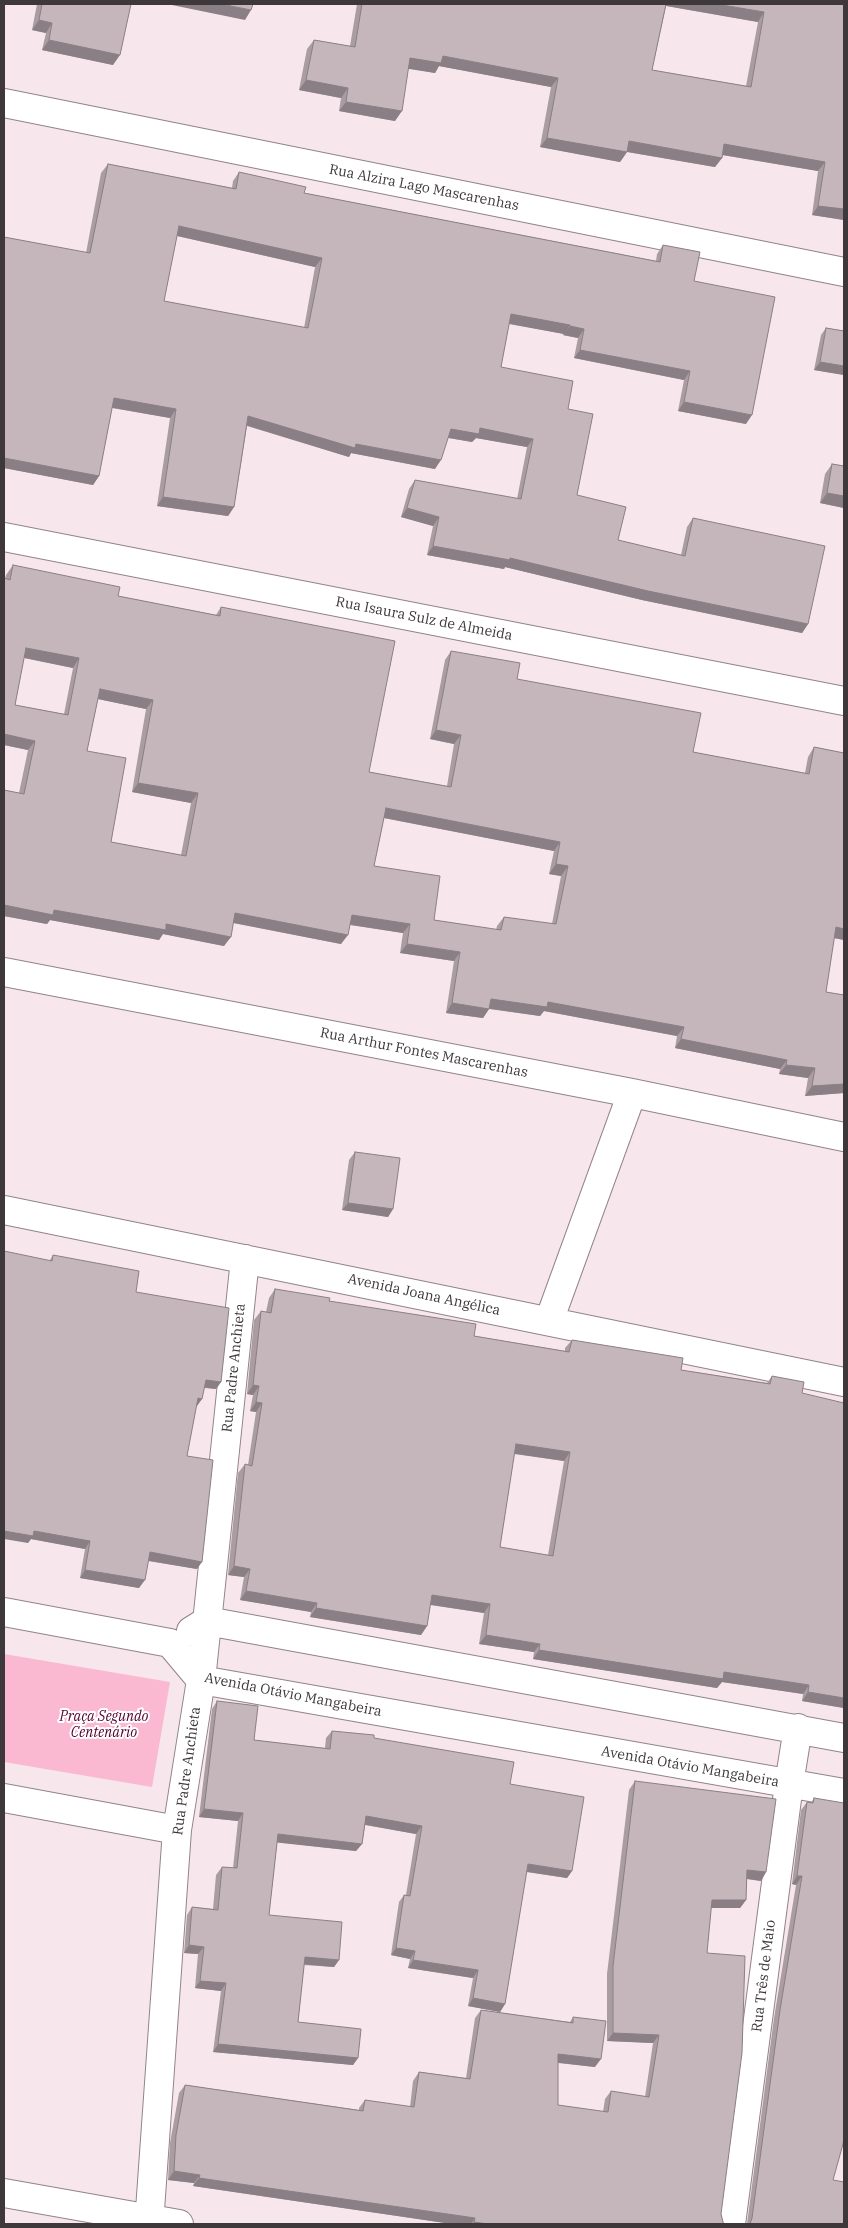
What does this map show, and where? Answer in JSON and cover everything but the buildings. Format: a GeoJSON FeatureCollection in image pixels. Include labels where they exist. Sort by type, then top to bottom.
{"type":"FeatureCollection","features":[{"type":"Feature","properties":{"kind":"street","name":"Rua Alzira Lago Mascarenhas"},"geometry":{"type":"LineString","coordinates":[[4,103],[844,272]]}},
{"type":"Feature","properties":{"kind":"street","name":"Rua Isaura Sulz de Almeida"},"geometry":{"type":"LineString","coordinates":[[4,537],[844,701]]}},
{"type":"Feature","properties":{"kind":"street","name":"Rua Arthur Fontes Mascarenhas"},"geometry":{"type":"LineString","coordinates":[[4,972],[632,1093],[844,1137]]}},
{"type":"Feature","properties":{"kind":"street"},"geometry":{"type":"LineString","coordinates":[[549,1321],[632,1093]]}},
{"type":"Feature","properties":{"kind":"street","name":"Avenida Joana Angélica"},"geometry":{"type":"LineString","coordinates":[[4,1210],[844,1382]]}},
{"type":"Feature","properties":{"kind":"street","name":"Rua Padre Anchieta"},"geometry":{"type":"LineString","coordinates":[[150,2222],[177,1830],[200,1680],[245,1259]]}},
{"type":"Feature","properties":{"kind":"street"},"geometry":{"type":"LineString","coordinates":[[4,1612],[170,1643],[207,1621],[798,1728],[844,1738]]}},
{"type":"Feature","properties":{"kind":"street","name":"Avenida Otávio Mangabeira"},"geometry":{"type":"LineString","coordinates":[[170,1643],[200,1680],[844,1793]]}},
{"type":"Feature","properties":{"kind":"street","name":"Rua Três de Maio"},"geometry":{"type":"LineString","coordinates":[[731,2224],[788,1784],[798,1728]]}},
{"type":"Feature","properties":{"kind":"street"},"geometry":{"type":"LineString","coordinates":[[4,1798],[177,1830]]}},
{"type":"Feature","properties":{"kind":"street"},"geometry":{"type":"LineString","coordinates":[[4,2193],[150,2222],[179,2224]]}},
{"type":"Feature","properties":{"kind":"green space","name":"Praça Segundo Centenário"},"geometry":{"type":"Polygon","coordinates":[[[4,1654],[170,1682],[152,1787],[4,1762],[4,1654]]]}}]}
